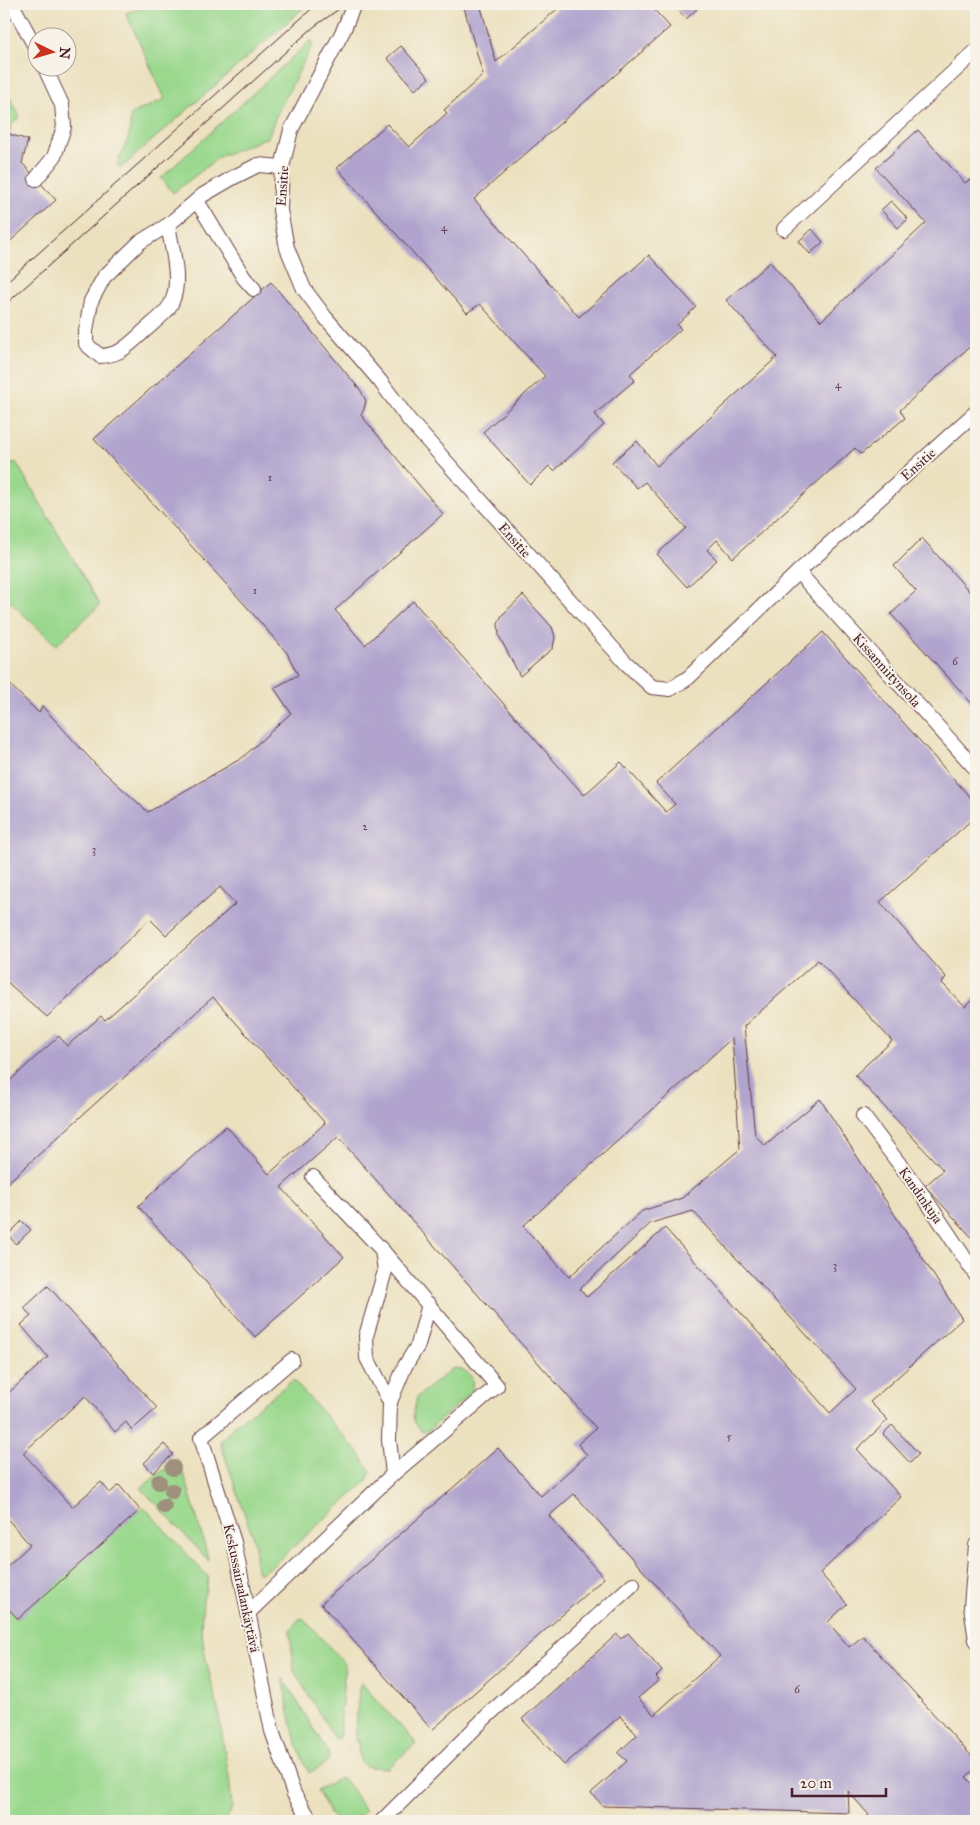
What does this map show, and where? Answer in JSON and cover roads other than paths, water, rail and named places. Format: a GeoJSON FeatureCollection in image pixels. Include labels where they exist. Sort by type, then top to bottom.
{"type":"FeatureCollection","features":[{"type":"Feature","properties":{"kind":"lane"},"geometry":{"type":"LineString","coordinates":[[12,4],[28,34]]}},
{"type":"Feature","properties":{"kind":"lane","name":"Ensitie"},"geometry":{"type":"LineString","coordinates":[[354,4],[344,29],[291,130],[282,166],[280,210],[287,248],[304,289],[439,456],[626,663],[652,687],[670,689],[688,678],[798,572],[976,412]]}},
{"type":"Feature","properties":{"kind":"lane"},"geometry":{"type":"LineString","coordinates":[[784,229],[976,51]]}},
{"type":"Feature","properties":{"kind":"lane"},"geometry":{"type":"LineString","coordinates":[[36,179],[54,157],[64,126],[62,105],[50,78]]}},
{"type":"Feature","properties":{"kind":"lane"},"geometry":{"type":"LineString","coordinates":[[168,225],[177,285],[174,299],[167,311],[120,352],[100,356],[86,344],[86,331],[91,301],[104,277],[140,242],[168,225],[197,201],[234,177],[258,165],[282,166]]}},
{"type":"Feature","properties":{"kind":"lane"},"geometry":{"type":"LineString","coordinates":[[197,201],[244,278],[254,289]]}},
{"type":"Feature","properties":{"kind":"lane","name":"Kissanniitynsola"},"geometry":{"type":"LineString","coordinates":[[798,572],[976,769]]}},
{"type":"Feature","properties":{"kind":"lane","name":"Kandinkuja"},"geometry":{"type":"LineString","coordinates":[[863,1116],[922,1194],[976,1275]]}},
{"type":"Feature","properties":{"kind":"lane"},"geometry":{"type":"LineString","coordinates":[[248,1614],[393,1474],[497,1386],[382,1250],[313,1178]]}},
{"type":"Feature","properties":{"kind":"lane"},"geometry":{"type":"LineString","coordinates":[[382,1250],[385,1271],[366,1336],[367,1358],[390,1402]]}},
{"type":"Feature","properties":{"kind":"lane"},"geometry":{"type":"LineString","coordinates":[[393,1474],[389,1440],[390,1402],[405,1366],[418,1345],[429,1304]]}},
{"type":"Feature","properties":{"kind":"lane","name":"Keskussairaalankäytävä"},"geometry":{"type":"LineString","coordinates":[[292,1360],[201,1438],[234,1542],[272,1731],[294,1794],[311,1821]]}},
{"type":"Feature","properties":{"kind":"lane"},"geometry":{"type":"LineString","coordinates":[[976,1545],[971,1607],[976,1640]]}},
{"type":"Feature","properties":{"kind":"lane"},"geometry":{"type":"LineString","coordinates":[[382,1821],[486,1717],[633,1584]]}},
{"type":"Feature","properties":{"kind":"tram line"},"geometry":{"type":"LineString","coordinates":[[4,284],[317,4]]}},
{"type":"Feature","properties":{"kind":"tram line"},"geometry":{"type":"LineString","coordinates":[[4,306],[291,47],[315,26],[346,4]]}}]}
